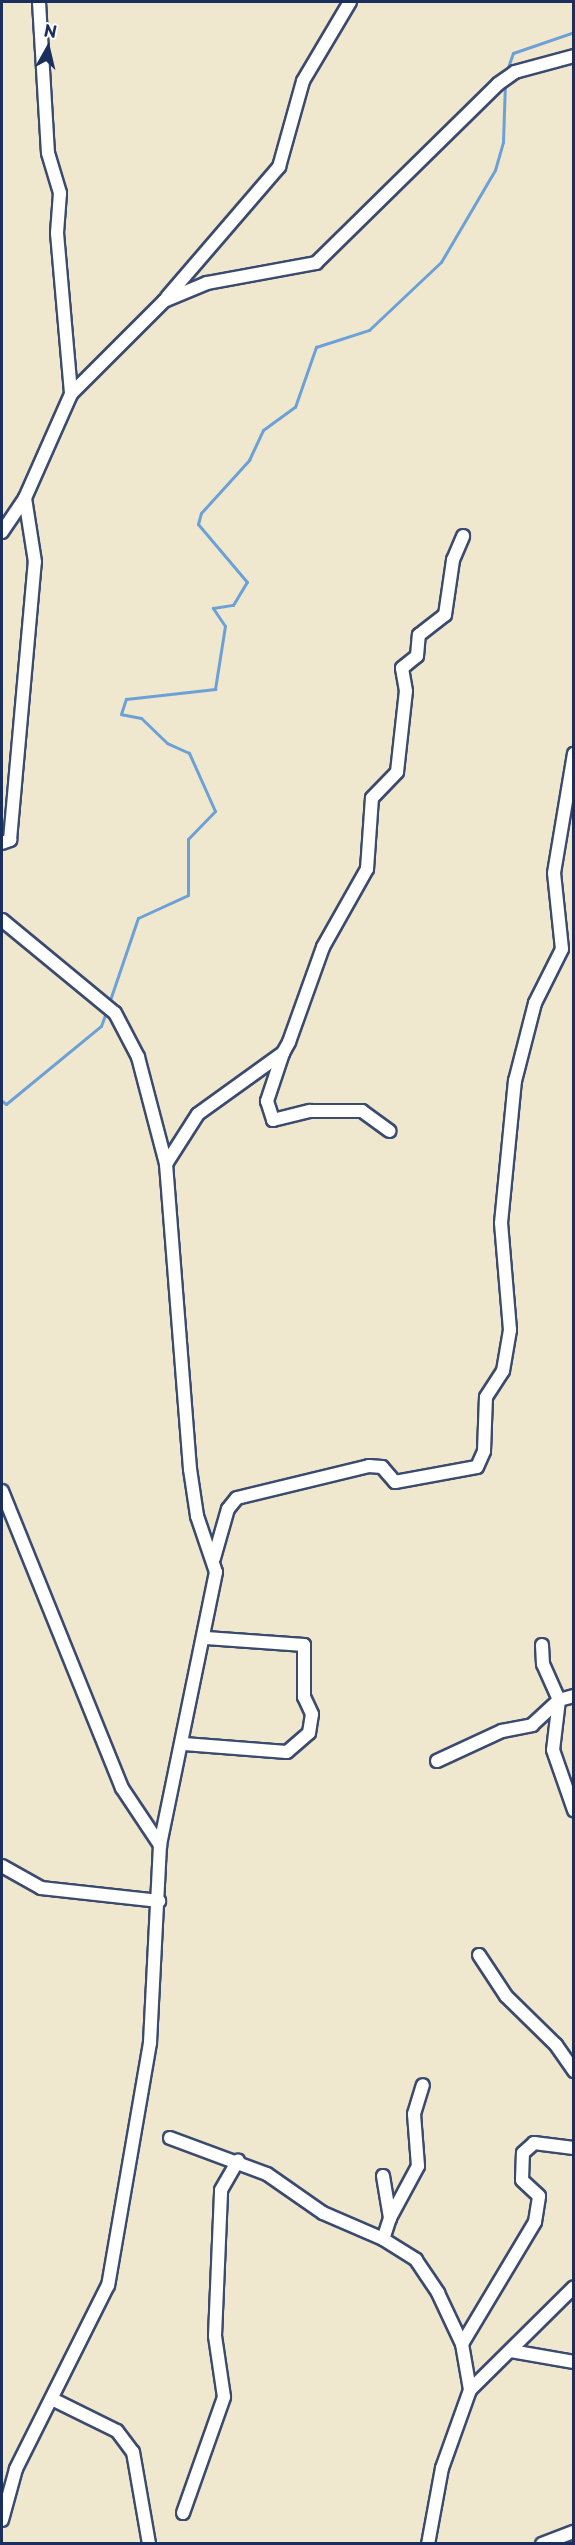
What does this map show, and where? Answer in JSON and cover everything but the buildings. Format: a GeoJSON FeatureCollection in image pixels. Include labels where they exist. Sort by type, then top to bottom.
{"type":"FeatureCollection","features":[{"type":"Feature","properties":{"kind":"street"},"geometry":{"type":"LineString","coordinates":[[39,2],[48,153],[60,193],[57,233],[71,394]]}},
{"type":"Feature","properties":{"kind":"street"},"geometry":{"type":"LineString","coordinates":[[2,532],[25,498],[71,394],[164,301],[279,167],[303,81],[350,2]]}},
{"type":"Feature","properties":{"kind":"street"},"geometry":{"type":"LineString","coordinates":[[164,301],[207,283],[302,270],[316,263],[498,84],[515,72],[573,56]]}},
{"type":"Feature","properties":{"kind":"street"},"geometry":{"type":"LineString","coordinates":[[2,843],[10,840],[33,595],[35,562],[25,498]]}},
{"type":"Feature","properties":{"kind":"street"},"geometry":{"type":"LineString","coordinates":[[390,1131],[362,1111],[310,1111],[273,1120],[267,1101],[323,947],[341,919],[341,907],[367,869],[372,798],[397,772],[406,691],[402,668],[417,656],[419,635],[445,615],[453,560],[463,536]]}},
{"type":"Feature","properties":{"kind":"street"},"geometry":{"type":"LineString","coordinates":[[2,2520],[16,2469],[108,2285],[120,2229],[150,2043],[159,1901],[160,1845],[206,1638],[214,1558],[228,1509],[237,1498],[369,1466],[382,1467],[395,1482],[477,1467],[484,1451],[486,1397],[503,1371],[510,1330],[501,1223],[515,1081],[535,1003],[562,949],[554,873],[573,754]]}},
{"type":"Feature","properties":{"kind":"street"},"geometry":{"type":"LineString","coordinates":[[2,920],[109,1010],[138,1057],[166,1164],[190,1469],[197,1516],[214,1558]]}},
{"type":"Feature","properties":{"kind":"street"},"geometry":{"type":"LineString","coordinates":[[166,1164],[198,1114],[284,1053]]}},
{"type":"Feature","properties":{"kind":"street"},"geometry":{"type":"LineString","coordinates":[[2,1491],[122,1788],[160,1845]]}},
{"type":"Feature","properties":{"kind":"street"},"geometry":{"type":"LineString","coordinates":[[184,1744],[287,1752],[309,1733],[312,1714],[304,1697],[304,1645],[206,1638]]}},
{"type":"Feature","properties":{"kind":"street"},"geometry":{"type":"LineString","coordinates":[[542,1646],[543,1664],[559,1700],[553,1750],[573,1810]]}},
{"type":"Feature","properties":{"kind":"street"},"geometry":{"type":"LineString","coordinates":[[437,1761],[502,1731],[532,1725],[559,1700],[573,1696]]}},
{"type":"Feature","properties":{"kind":"street"},"geometry":{"type":"LineString","coordinates":[[2,1866],[41,1888],[159,1901]]}},
{"type":"Feature","properties":{"kind":"street"},"geometry":{"type":"LineString","coordinates":[[479,1955],[506,1996],[556,2045],[573,2071]]}},
{"type":"Feature","properties":{"kind":"street"},"geometry":{"type":"LineString","coordinates":[[383,2239],[390,2218],[418,2166],[414,2114],[423,2085]]}},
{"type":"Feature","properties":{"kind":"street"},"geometry":{"type":"LineString","coordinates":[[170,2138],[238,2161],[290,2186],[323,2213],[383,2239],[416,2260],[462,2344],[470,2390]]}},
{"type":"Feature","properties":{"kind":"street"},"geometry":{"type":"LineString","coordinates":[[462,2344],[535,2222],[538,2196],[522,2180],[523,2153],[534,2143],[573,2148]]}},
{"type":"Feature","properties":{"kind":"street"},"geometry":{"type":"LineString","coordinates":[[183,2513],[224,2397],[215,2336],[221,2190],[238,2161]]}},
{"type":"Feature","properties":{"kind":"street"},"geometry":{"type":"LineString","coordinates":[[383,2176],[390,2218]]}},
{"type":"Feature","properties":{"kind":"street"},"geometry":{"type":"LineString","coordinates":[[428,2544],[442,2468],[470,2390],[573,2287]]}},
{"type":"Feature","properties":{"kind":"street"},"geometry":{"type":"LineString","coordinates":[[511,2351],[573,2362]]}},
{"type":"Feature","properties":{"kind":"street"},"geometry":{"type":"LineString","coordinates":[[52,2399],[117,2431],[134,2452],[148,2544]]}},
{"type":"Feature","properties":{"kind":"street"},"geometry":{"type":"LineString","coordinates":[[542,2544],[573,2532]]}},
{"type":"Feature","properties":{"kind":"waterway"},"geometry":{"type":"LineString","coordinates":[[506,73],[513,53],[574,32]]}},
{"type":"Feature","properties":{"kind":"waterway"},"geometry":{"type":"LineString","coordinates":[[109,1003],[138,918],[188,895],[188,839],[215,811],[189,753],[167,743],[141,718],[121,714],[126,699],[215,689],[225,626],[213,608],[233,605],[247,582],[198,524],[201,513],[249,460],[263,430],[295,407],[316,347],[369,330],[441,262],[495,170],[503,142],[505,82]]}},
{"type":"Feature","properties":{"kind":"waterway"},"geometry":{"type":"LineString","coordinates":[[2,1101],[6,1104],[101,1026],[106,1012]]}}]}
